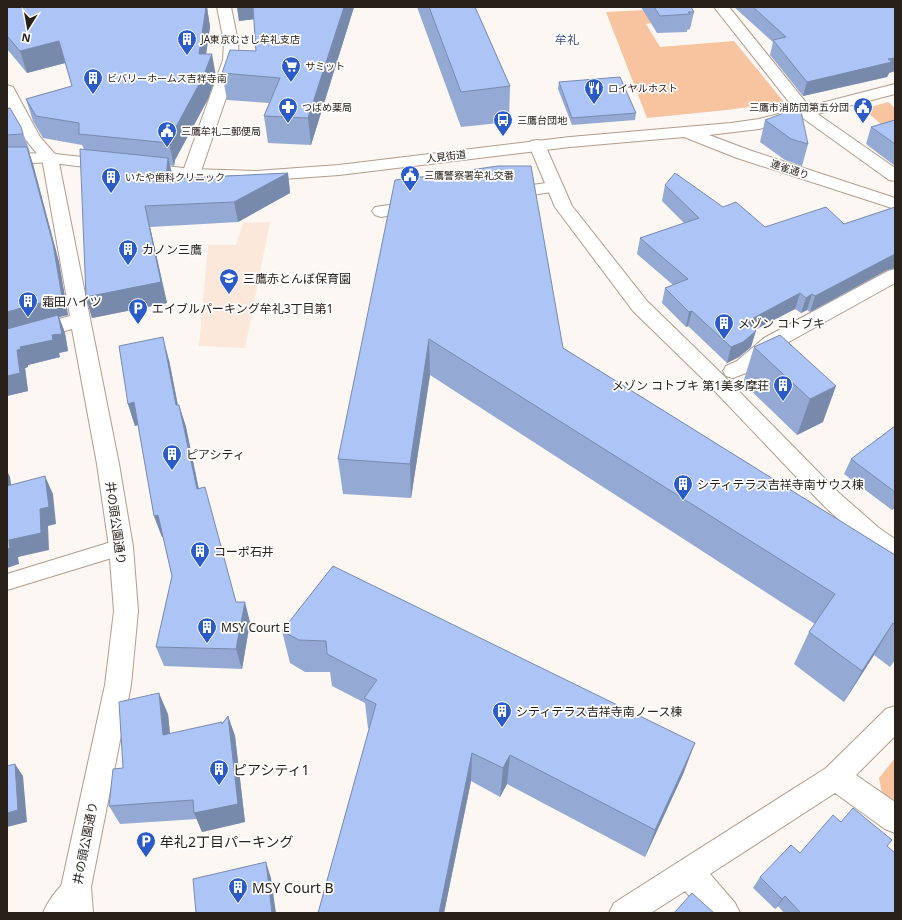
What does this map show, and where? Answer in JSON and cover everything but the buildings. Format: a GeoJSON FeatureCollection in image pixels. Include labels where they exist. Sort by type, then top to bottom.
{"type":"FeatureCollection","features":[{"type":"Feature","properties":{"kind":"street"},"geometry":{"type":"LineString","coordinates":[[191,174],[231,60],[231,42],[224,7]]}},
{"type":"Feature","properties":{"kind":"street"},"geometry":{"type":"LineString","coordinates":[[721,7],[806,113],[895,176]]}},
{"type":"Feature","properties":{"kind":"street","name":"人見街道"},"geometry":{"type":"LineString","coordinates":[[7,159],[50,158],[191,174],[256,176],[325,171],[537,145],[752,125],[806,113],[895,89]]}},
{"type":"Feature","properties":{"kind":"street"},"geometry":{"type":"LineString","coordinates":[[7,90],[33,139],[50,158]]}},
{"type":"Feature","properties":{"kind":"street","name":"連雀通り"},"geometry":{"type":"LineString","coordinates":[[686,131],[743,154],[895,204]]}},
{"type":"Feature","properties":{"kind":"street"},"geometry":{"type":"LineString","coordinates":[[537,145],[564,207],[640,306],[715,379],[831,499],[871,535],[895,551]]}},
{"type":"Feature","properties":{"kind":"street","name":"井の頭公園通り"},"geometry":{"type":"LineString","coordinates":[[50,158],[108,464],[121,547],[126,611],[118,685],[76,887],[78,913]]}},
{"type":"Feature","properties":{"kind":"street"},"geometry":{"type":"LineString","coordinates":[[491,196],[546,188]]}},
{"type":"Feature","properties":{"kind":"street"},"geometry":{"type":"LineString","coordinates":[[381,211],[436,203]]}},
{"type":"Feature","properties":{"kind":"street"},"geometry":{"type":"LineString","coordinates":[[733,371],[744,366],[771,343],[895,275]]}},
{"type":"Feature","properties":{"kind":"street"},"geometry":{"type":"LineString","coordinates":[[7,340],[80,320]]}},
{"type":"Feature","properties":{"kind":"street"},"geometry":{"type":"LineString","coordinates":[[624,913],[836,777],[895,718]]}},
{"type":"Feature","properties":{"kind":"street"},"geometry":{"type":"LineString","coordinates":[[836,777],[895,819]]}},
{"type":"Feature","properties":{"kind":"street"},"geometry":{"type":"LineString","coordinates":[[688,872],[725,913]]}},
{"type":"Feature","properties":{"kind":"lane"},"geometry":{"type":"LineString","coordinates":[[7,582],[121,547]]}},
{"type":"Feature","properties":{"kind":"lane"},"geometry":{"type":"LineString","coordinates":[[55,913],[76,887]]}},
{"type":"Feature","properties":{"kind":"shaded area"},"geometry":{"type":"Polygon","coordinates":[[[645,10],[653,23],[646,24],[660,47],[734,41],[784,102],[727,110],[647,118],[606,12],[645,10]]]}},
{"type":"Feature","properties":{"kind":"shaded area"},"geometry":{"type":"Polygon","coordinates":[[[888,102],[895,108],[895,133],[885,128],[864,109],[888,102]]]}},
{"type":"Feature","properties":{"kind":"shaded area","name":"三鷹赤とんぼ保育園"},"geometry":{"type":"Polygon","coordinates":[[[270,222],[245,348],[199,346],[208,245],[236,245],[243,223],[270,222]]]}},
{"type":"Feature","properties":{"kind":"shaded area"},"geometry":{"type":"Polygon","coordinates":[[[895,758],[895,803],[882,794],[879,778],[895,758]]]}},
{"type":"Feature","properties":{"kind":"place","name":"JA東京むさし牟礼支店"},"geometry":{"type":"Point","coordinates":[187,56]}},
{"type":"Feature","properties":{"kind":"place","name":"サミット"},"geometry":{"type":"Point","coordinates":[291,83]}},
{"type":"Feature","properties":{"kind":"place","name":"ビバリーホームス吉祥寺南"},"geometry":{"type":"Point","coordinates":[93,95]}},
{"type":"Feature","properties":{"kind":"place","name":"ロイヤルホスト"},"geometry":{"type":"Point","coordinates":[594,105]}},
{"type":"Feature","properties":{"kind":"place","name":"つばめ薬局"},"geometry":{"type":"Point","coordinates":[288,124]}},
{"type":"Feature","properties":{"kind":"place","name":"三鷹市消防団第五分団"},"geometry":{"type":"Point","coordinates":[863,124]}},
{"type":"Feature","properties":{"kind":"place","name":"三鷹台団地"},"geometry":{"type":"Point","coordinates":[503,137]}},
{"type":"Feature","properties":{"kind":"place","name":"三鷹牟礼二郵便局"},"geometry":{"type":"Point","coordinates":[167,148]}},
{"type":"Feature","properties":{"kind":"place","name":"三鷹警察署牟礼交番"},"geometry":{"type":"Point","coordinates":[410,192]}},
{"type":"Feature","properties":{"kind":"place","name":"いたや歯科クリニック"},"geometry":{"type":"Point","coordinates":[111,194]}},
{"type":"Feature","properties":{"kind":"place","name":"カノン三鷹"},"geometry":{"type":"Point","coordinates":[128,266]}},
{"type":"Feature","properties":{"kind":"place","name":"三鷹赤とんぼ保育園"},"geometry":{"type":"Point","coordinates":[229,295]}},
{"type":"Feature","properties":{"kind":"place","name":"霜田ハイツ"},"geometry":{"type":"Point","coordinates":[28,318]}},
{"type":"Feature","properties":{"kind":"place","name":"エイブルパーキング牟礼3丁目第1"},"geometry":{"type":"Point","coordinates":[138,325]}},
{"type":"Feature","properties":{"kind":"place","name":"メゾン コトブキ"},"geometry":{"type":"Point","coordinates":[724,340]}},
{"type":"Feature","properties":{"kind":"place","name":"メゾン コトブキ 第1美多摩荘"},"geometry":{"type":"Point","coordinates":[783,402]}},
{"type":"Feature","properties":{"kind":"place","name":"ピアシティ"},"geometry":{"type":"Point","coordinates":[172,471]}},
{"type":"Feature","properties":{"kind":"place","name":"シティテラス吉祥寺南サウス棟"},"geometry":{"type":"Point","coordinates":[683,501]}},
{"type":"Feature","properties":{"kind":"place","name":"コーポ石井"},"geometry":{"type":"Point","coordinates":[200,568]}},
{"type":"Feature","properties":{"kind":"place","name":"MSY Court E"},"geometry":{"type":"Point","coordinates":[207,644]}},
{"type":"Feature","properties":{"kind":"place","name":"シティテラス吉祥寺南ノース棟"},"geometry":{"type":"Point","coordinates":[502,728]}},
{"type":"Feature","properties":{"kind":"place","name":"ピアシティ1"},"geometry":{"type":"Point","coordinates":[219,786]}},
{"type":"Feature","properties":{"kind":"place","name":"牟礼2丁目パーキング"},"geometry":{"type":"Point","coordinates":[146,858]}},
{"type":"Feature","properties":{"kind":"place","name":"MSY Court B"},"geometry":{"type":"Point","coordinates":[238,904]}},
{"type":"Feature","properties":{"kind":"district","name":"牟礼"},"geometry":{"type":"Point","coordinates":[567,39]}}]}
